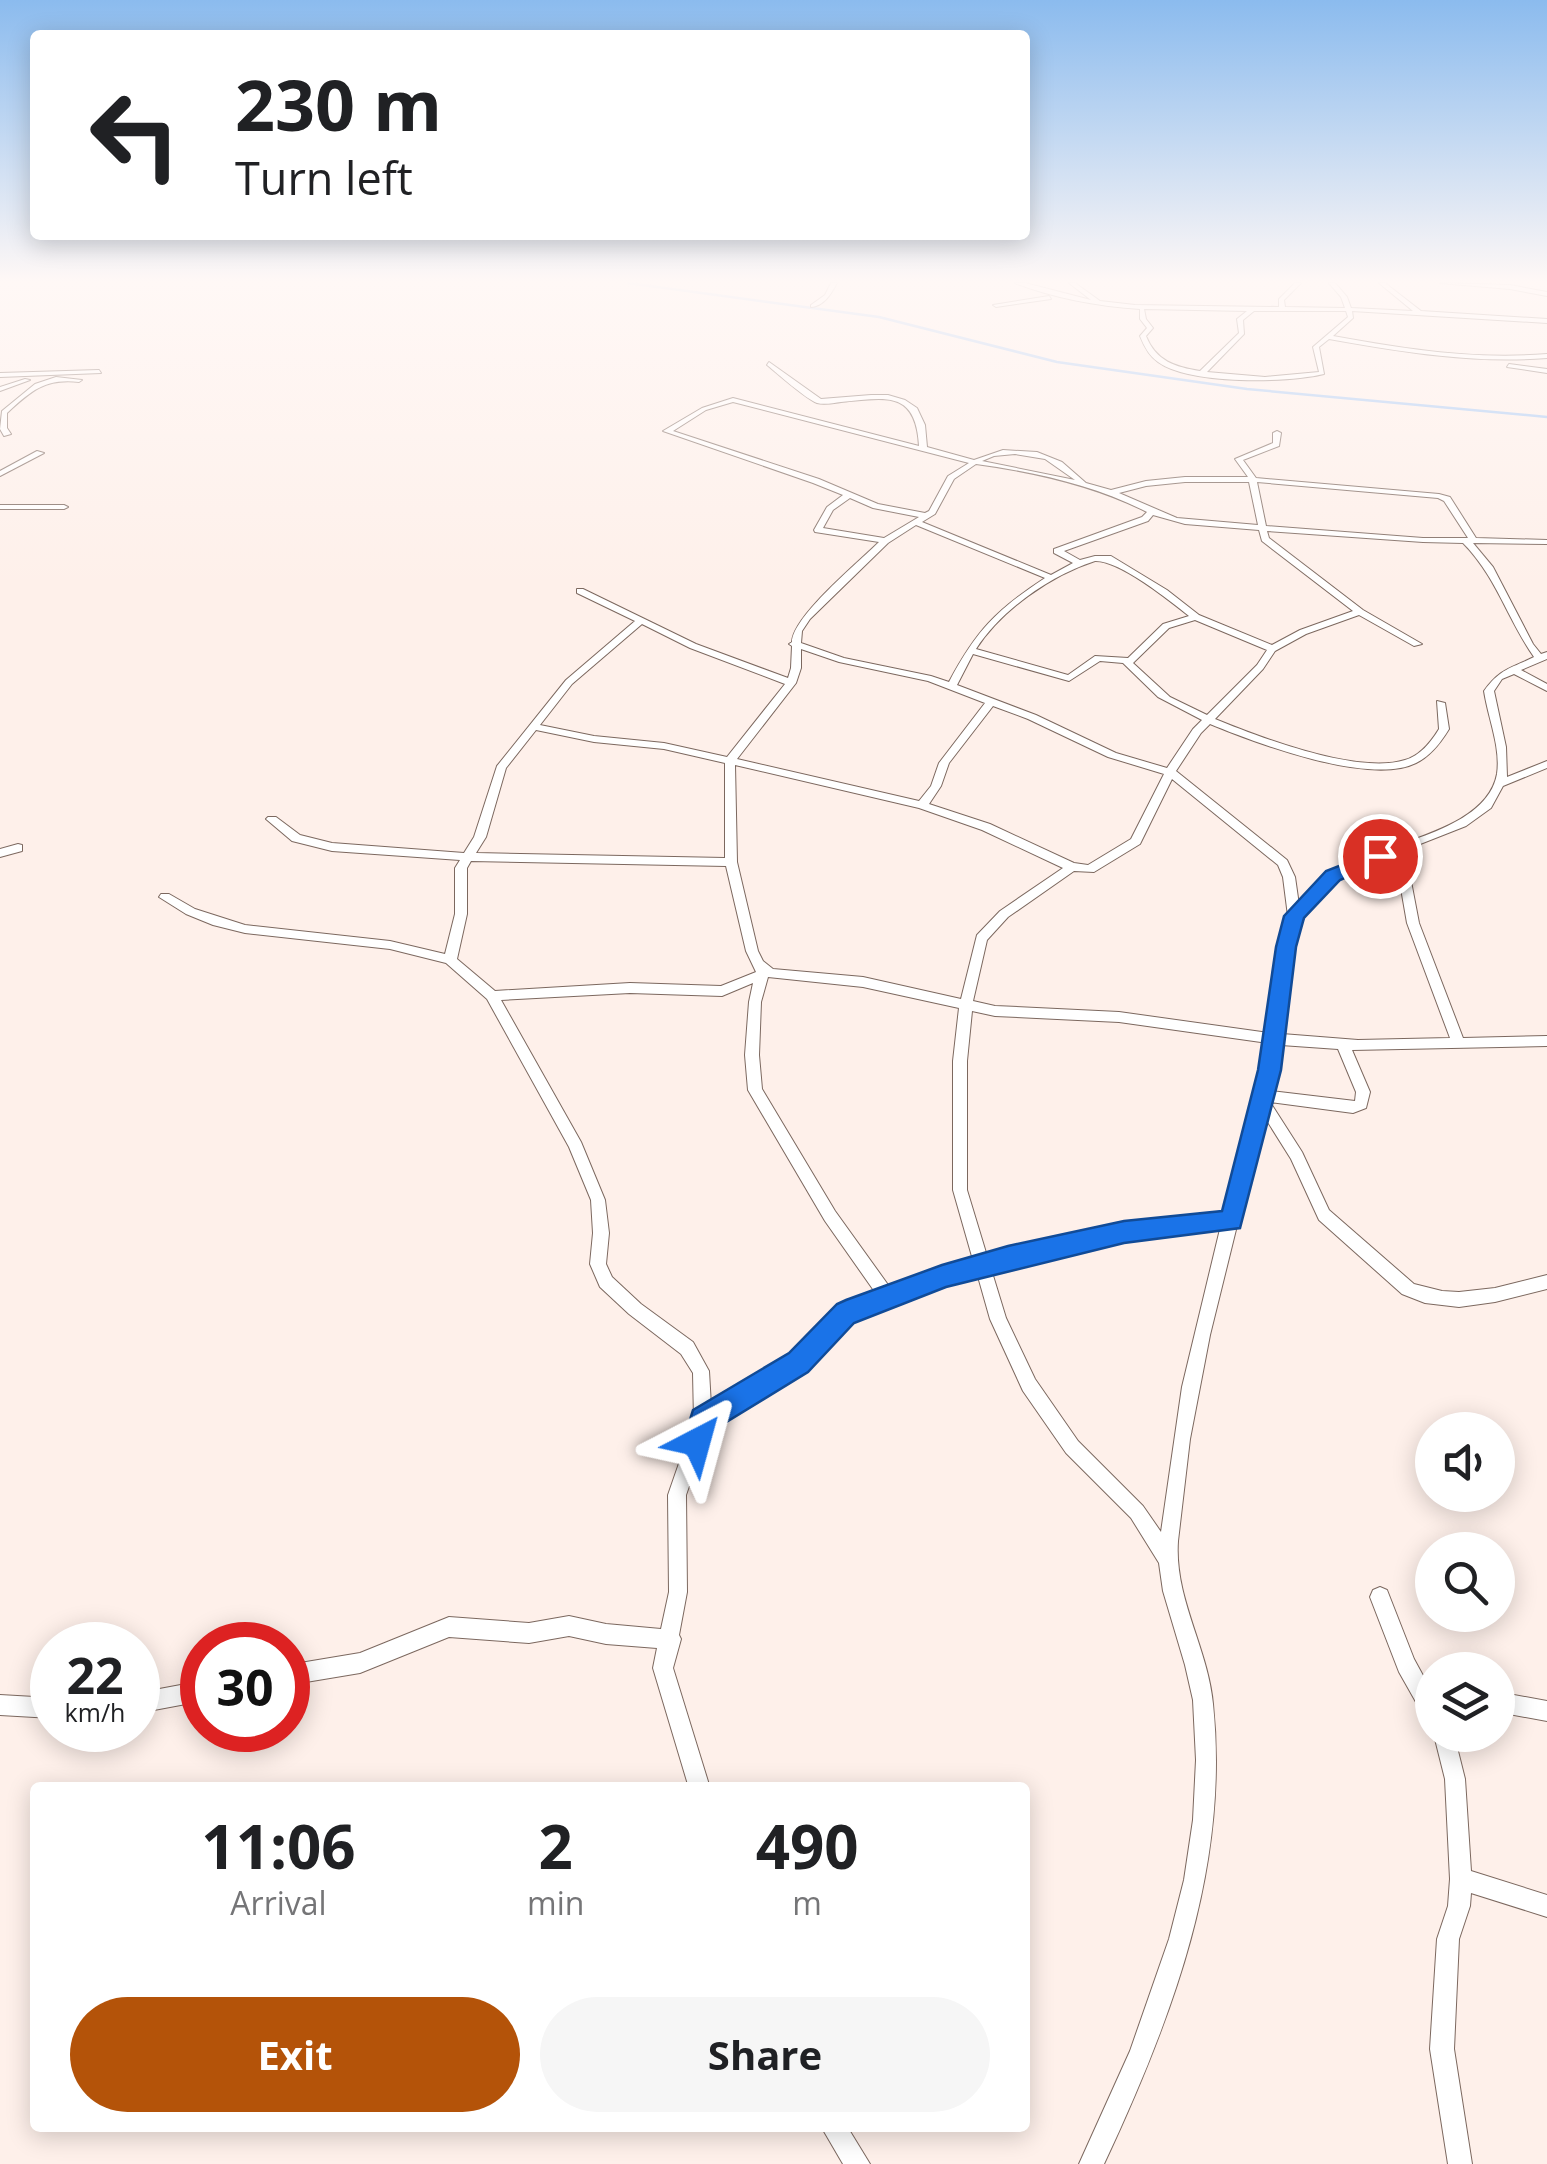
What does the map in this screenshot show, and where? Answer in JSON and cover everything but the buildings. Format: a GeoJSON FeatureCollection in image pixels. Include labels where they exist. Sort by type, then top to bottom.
{"type":"FeatureCollection","features":[{"type":"Feature","properties":{"kind":"street"},"geometry":{"type":"LineString","coordinates":[[5,436],[2,417],[37,384]]}},
{"type":"Feature","properties":{"kind":"street"},"geometry":{"type":"LineString","coordinates":[[796,384],[819,401],[876,394],[900,400],[920,424],[923,448]]}},
{"type":"Feature","properties":{"kind":"street"},"geometry":{"type":"LineString","coordinates":[[1051,578],[921,519],[667,431],[704,408],[731,400],[975,462],[1088,486],[1184,522],[1263,530],[1547,542]]}},
{"type":"Feature","properties":{"kind":"street"},"geometry":{"type":"LineString","coordinates":[[1277,433],[1278,442],[1274,445],[1240,456],[1253,481],[1265,539],[1360,612],[1416,644]]}},
{"type":"Feature","properties":{"kind":"street"},"geometry":{"type":"LineString","coordinates":[[887,1297],[830,1216],[755,1090],[752,1055],[762,973],[752,951],[730,862],[730,761],[791,683],[797,660],[794,644],[807,616],[885,541],[921,519],[950,478],[993,452],[1043,457],[1058,463],[1088,486]]}},
{"type":"Feature","properties":{"kind":"street"},"geometry":{"type":"LineString","coordinates":[[0,474],[40,453]]}},
{"type":"Feature","properties":{"kind":"street"},"geometry":{"type":"LineString","coordinates":[[1111,493],[1158,482],[1253,481],[1442,496],[1486,560],[1520,635],[1543,656],[1499,677],[1489,691],[1501,756],[1501,783],[1492,799],[1466,821],[1333,876],[1294,916]]}},
{"type":"Feature","properties":{"kind":"street"},"geometry":{"type":"LineString","coordinates":[[848,496],[830,510],[818,530],[885,541]]}},
{"type":"Feature","properties":{"kind":"street"},"geometry":{"type":"LineString","coordinates":[[0,508],[64,506]]}},
{"type":"Feature","properties":{"kind":"street"},"geometry":{"type":"LineString","coordinates":[[1080,564],[1057,552],[1145,519],[1151,512]]}},
{"type":"Feature","properties":{"kind":"street"},"geometry":{"type":"LineString","coordinates":[[951,687],[988,627],[1051,578],[1098,557],[1108,558],[1164,592],[1196,617],[1272,649]]}},
{"type":"Feature","properties":{"kind":"street"},"geometry":{"type":"LineString","coordinates":[[580,591],[724,660],[791,683]]}},
{"type":"Feature","properties":{"kind":"street"},"geometry":{"type":"LineString","coordinates":[[534,727],[594,739],[664,746],[922,804],[986,828],[1072,868],[1100,866],[1136,841],[1170,772],[1207,721],[1260,667],[1272,649],[1302,632],[1360,612]]}},
{"type":"Feature","properties":{"kind":"street"},"geometry":{"type":"LineString","coordinates":[[1127,662],[1166,626],[1196,617]]}},
{"type":"Feature","properties":{"kind":"street"},"geometry":{"type":"LineString","coordinates":[[450,960],[460,914],[460,873],[480,836],[501,768],[569,682],[639,622]]}},
{"type":"Feature","properties":{"kind":"street"},"geometry":{"type":"LineString","coordinates":[[794,644],[951,687],[1032,717],[1112,755],[1170,772],[1283,863],[1289,877],[1294,916],[1274,1039],[1232,1221],[1188,1386],[1168,1558]]}},
{"type":"Feature","properties":{"kind":"street"},"geometry":{"type":"LineString","coordinates":[[972,651],[1061,678],[1072,677],[1098,658],[1127,662],[1166,698],[1207,721],[1314,756],[1400,766],[1423,754],[1441,736],[1445,721],[1440,704]]}},
{"type":"Feature","properties":{"kind":"street"},"geometry":{"type":"LineString","coordinates":[[1512,670],[1547,688]]}},
{"type":"Feature","properties":{"kind":"street"},"geometry":{"type":"LineString","coordinates":[[922,804],[936,786],[944,762],[990,703]]}},
{"type":"Feature","properties":{"kind":"street"},"geometry":{"type":"LineString","coordinates":[[1501,783],[1547,764]]}},
{"type":"Feature","properties":{"kind":"street"},"geometry":{"type":"LineString","coordinates":[[272,819],[296,838],[318,845],[466,858],[730,862]]}},
{"type":"Feature","properties":{"kind":"street"},"geometry":{"type":"LineString","coordinates":[[1399,847],[1413,923],[1458,1042]]}},
{"type":"Feature","properties":{"kind":"street"},"geometry":{"type":"LineString","coordinates":[[0,853],[18,848]]}},
{"type":"Feature","properties":{"kind":"street"},"geometry":{"type":"LineString","coordinates":[[1072,868],[988,928],[981,938],[966,1006],[958,1109],[960,1190],[998,1318],[1028,1385],[1072,1447],[1137,1512],[1168,1558],[1203,1699],[1204,1811],[1182,1937],[1123,2099],[1091,2164]]}},
{"type":"Feature","properties":{"kind":"street"},"geometry":{"type":"LineString","coordinates":[[165,897],[208,921],[319,941],[407,948],[450,960],[492,996],[536,1070],[592,1182],[602,1233],[598,1258],[601,1271],[618,1294],[695,1357],[703,1388],[703,1420],[676,1496],[678,1592],[664,1677],[698,1782]]}},
{"type":"Feature","properties":{"kind":"street"},"geometry":{"type":"LineString","coordinates":[[492,996],[630,988],[722,991],[762,973],[862,982],[966,1006],[1118,1017],[1274,1039],[1343,1044],[1547,1040]]}},
{"type":"Feature","properties":{"kind":"street"},"geometry":{"type":"LineString","coordinates":[[1262,1097],[1353,1107],[1362,1104],[1362,1092],[1343,1044]]}},
{"type":"Feature","properties":{"kind":"street"},"geometry":{"type":"LineString","coordinates":[[1262,1097],[1297,1156],[1324,1216],[1408,1289],[1424,1298],[1452,1300],[1547,1282]]}},
{"type":"Feature","properties":{"kind":"street"},"geometry":{"type":"LineString","coordinates":[[703,1420],[798,1362],[842,1314],[869,1308],[887,1297],[983,1264],[1124,1232],[1232,1221]]}},
{"type":"Feature","properties":{"kind":"street"},"geometry":{"type":"LineString","coordinates":[[1380,1597],[1415,1668]]}},
{"type":"Feature","properties":{"kind":"street"},"geometry":{"type":"LineString","coordinates":[[310,1671],[360,1663],[449,1627],[530,1633],[569,1626],[606,1634],[670,1639]]}},
{"type":"Feature","properties":{"kind":"street"},"geometry":{"type":"LineString","coordinates":[[0,1705],[30,1707]]}},
{"type":"Feature","properties":{"kind":"street"},"geometry":{"type":"LineString","coordinates":[[1515,1705],[1547,1711]]}},
{"type":"Feature","properties":{"kind":"street"},"geometry":{"type":"LineString","coordinates":[[1448,1752],[1455,1780],[1461,1878],[1459,1906],[1448,1939],[1442,2049],[1460,2164]]}},
{"type":"Feature","properties":{"kind":"street"},"geometry":{"type":"LineString","coordinates":[[1461,1878],[1547,1906]]}},
{"type":"Feature","properties":{"kind":"street"},"geometry":{"type":"LineString","coordinates":[[837,2132],[858,2164]]}},
{"type":"Feature","properties":{"kind":"waterway"},"geometry":{"type":"LineString","coordinates":[[1212,384],[1547,417]]}},
{"type":"Feature","properties":{"kind":"route"},"geometry":{"type":"LineString","coordinates":[[697,1442],[703,1420],[783,1374],[825,1338],[842,1314],[869,1308],[942,1276],[1008,1258],[1124,1232],[1232,1221],[1269,1070],[1294,916],[1333,876],[1380,856]]}}]}
